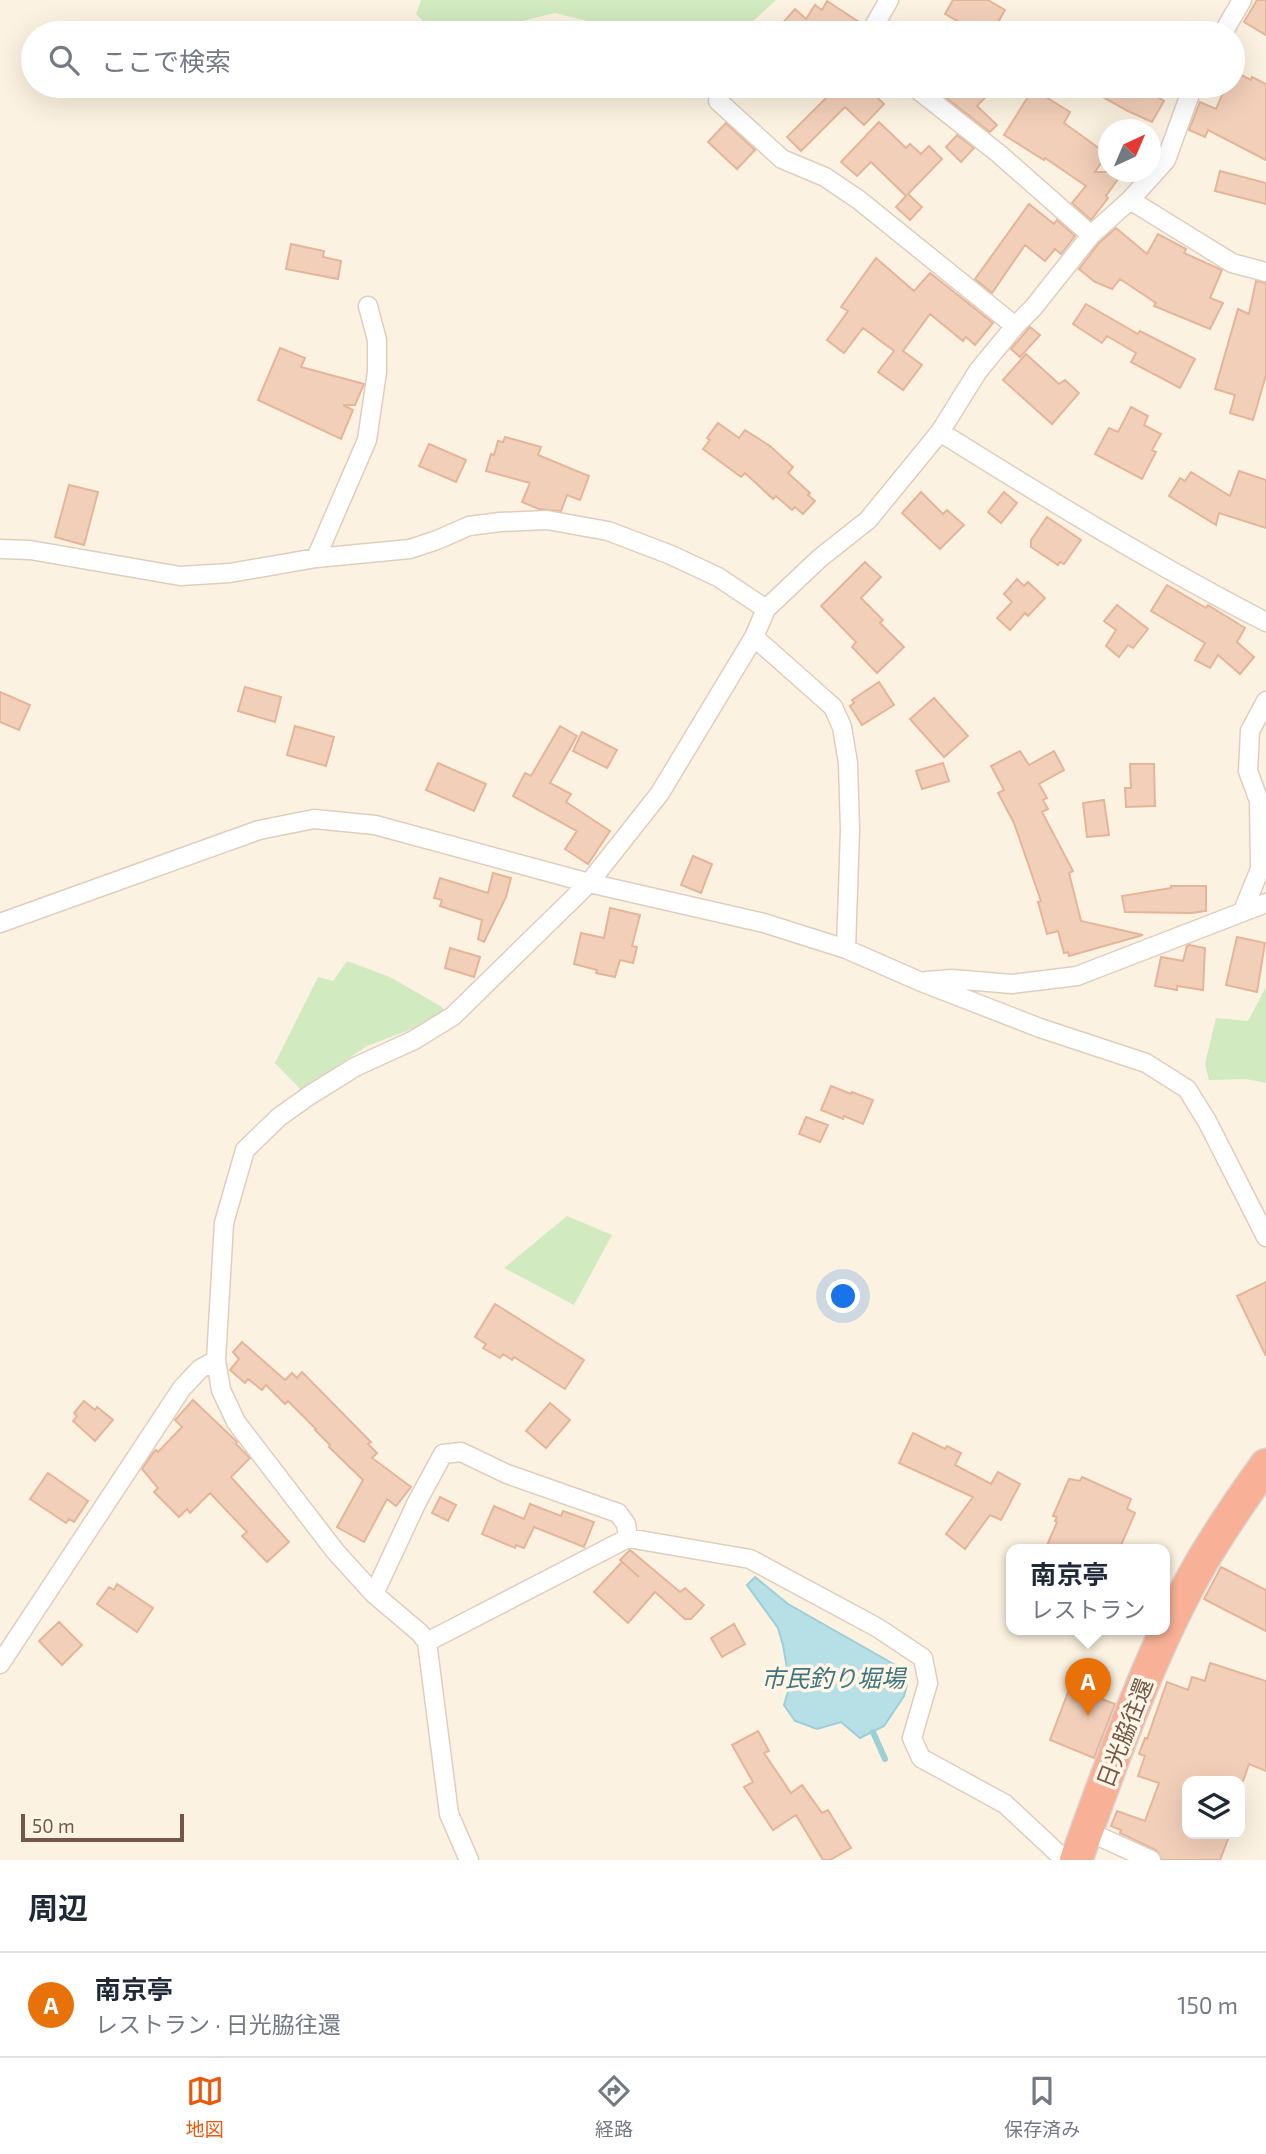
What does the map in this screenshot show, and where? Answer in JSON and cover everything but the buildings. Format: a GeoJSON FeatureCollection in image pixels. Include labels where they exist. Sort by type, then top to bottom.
{"type":"FeatureCollection","features":[{"type":"Feature","properties":{"kind":"highway","name":"日光脇往還"},"geometry":{"type":"LineString","coordinates":[[1170,1627],[1200,1565],[1228,1518],[1266,1465]]}},
{"type":"Feature","properties":{"kind":"highway","name":"日光脇往還"},"geometry":{"type":"LineString","coordinates":[[1082,1846],[1141,1689],[1166,1635]]}},
{"type":"Feature","properties":{"kind":"street"},"geometry":{"type":"LineString","coordinates":[[877,21],[889,0]]}},
{"type":"Feature","properties":{"kind":"street"},"geometry":{"type":"LineString","coordinates":[[1230,21],[1242,0]]}},
{"type":"Feature","properties":{"kind":"street"},"geometry":{"type":"LineString","coordinates":[[928,98],[998,153],[1091,235]]}},
{"type":"Feature","properties":{"kind":"street"},"geometry":{"type":"LineString","coordinates":[[469,1860],[449,1814],[426,1642],[420,1633],[374,1594],[335,1551],[236,1422],[221,1390],[216,1360],[224,1223],[245,1150],[279,1117],[310,1095],[355,1068],[414,1040],[453,1016],[589,883],[660,793],[754,637],[766,609],[820,558],[868,520],[940,432],[978,371],[1014,326],[1033,308],[1091,235],[1130,200],[1166,160],[1189,98]]}},
{"type":"Feature","properties":{"kind":"street"},"geometry":{"type":"LineString","coordinates":[[718,101],[782,159],[825,177],[859,200],[1014,326]]}},
{"type":"Feature","properties":{"kind":"street"},"geometry":{"type":"LineString","coordinates":[[1130,200],[1232,262],[1266,272]]}},
{"type":"Feature","properties":{"kind":"street"},"geometry":{"type":"LineString","coordinates":[[316,558],[367,440],[377,372],[377,340],[368,306]]}},
{"type":"Feature","properties":{"kind":"street"},"geometry":{"type":"LineString","coordinates":[[940,432],[1065,510],[1186,580],[1266,622]]}},
{"type":"Feature","properties":{"kind":"street"},"geometry":{"type":"LineString","coordinates":[[0,550],[30,550],[180,576],[230,573],[316,558],[410,549],[469,526],[547,520],[608,531],[671,555],[718,577],[766,609]]}},
{"type":"Feature","properties":{"kind":"street"},"geometry":{"type":"LineString","coordinates":[[754,637],[833,707],[842,727],[848,762],[850,816],[846,949]]}},
{"type":"Feature","properties":{"kind":"street"},"geometry":{"type":"LineString","coordinates":[[1243,911],[1260,869],[1262,801],[1248,771],[1250,731],[1266,701]]}},
{"type":"Feature","properties":{"kind":"street"},"geometry":{"type":"LineString","coordinates":[[0,923],[259,830],[314,819],[375,825],[589,883],[764,923],[846,949],[919,981],[1040,1028],[1146,1063],[1187,1089],[1207,1121],[1266,1237]]}},
{"type":"Feature","properties":{"kind":"street"},"geometry":{"type":"LineString","coordinates":[[919,981],[952,979],[1012,984],[1077,976],[1266,903]]}},
{"type":"Feature","properties":{"kind":"street"},"geometry":{"type":"LineString","coordinates":[[0,1664],[183,1388],[200,1370],[216,1360]]}},
{"type":"Feature","properties":{"kind":"street"},"geometry":{"type":"LineString","coordinates":[[374,1594],[417,1502],[443,1454],[461,1452],[507,1474],[618,1513],[626,1524],[628,1538]]}},
{"type":"Feature","properties":{"kind":"street"},"geometry":{"type":"LineString","coordinates":[[426,1642],[628,1538],[750,1559],[878,1628],[923,1658],[928,1683],[912,1738],[921,1758],[1005,1804],[1065,1860]]}},
{"type":"Feature","properties":{"kind":"street"},"geometry":{"type":"LineString","coordinates":[[1082,1846],[1151,1860]]}},
{"type":"Feature","properties":{"kind":"green space"},"geometry":{"type":"Polygon","coordinates":[[[421,0],[776,0],[753,21],[587,21],[555,13],[522,21],[423,21],[416,14],[421,0]]]}},
{"type":"Feature","properties":{"kind":"green space"},"geometry":{"type":"Polygon","coordinates":[[[347,961],[390,977],[442,1007],[446,1013],[367,1046],[301,1090],[275,1063],[318,977],[333,981],[347,961]]]}},
{"type":"Feature","properties":{"kind":"green space"},"geometry":{"type":"Polygon","coordinates":[[[1266,987],[1266,1083],[1246,1079],[1209,1080],[1205,1064],[1216,1018],[1248,1021],[1266,987]]]}},
{"type":"Feature","properties":{"kind":"green space"},"geometry":{"type":"Polygon","coordinates":[[[567,1216],[612,1235],[574,1305],[504,1268],[567,1216]]]}},
{"type":"Feature","properties":{"kind":"water","name":"市民釣り堀場"},"geometry":{"type":"Polygon","coordinates":[[[755,1577],[788,1604],[897,1666],[904,1674],[907,1685],[904,1696],[884,1726],[860,1738],[841,1722],[817,1729],[795,1721],[784,1705],[790,1685],[778,1628],[747,1585],[755,1577]]]}},
{"type":"Feature","properties":{"kind":"waterway"},"geometry":{"type":"LineString","coordinates":[[873,1732],[885,1759]]}},
{"type":"Feature","properties":{"kind":"place","name":"南京亭"},"geometry":{"type":"Point","coordinates":[1088,1716]}}]}
